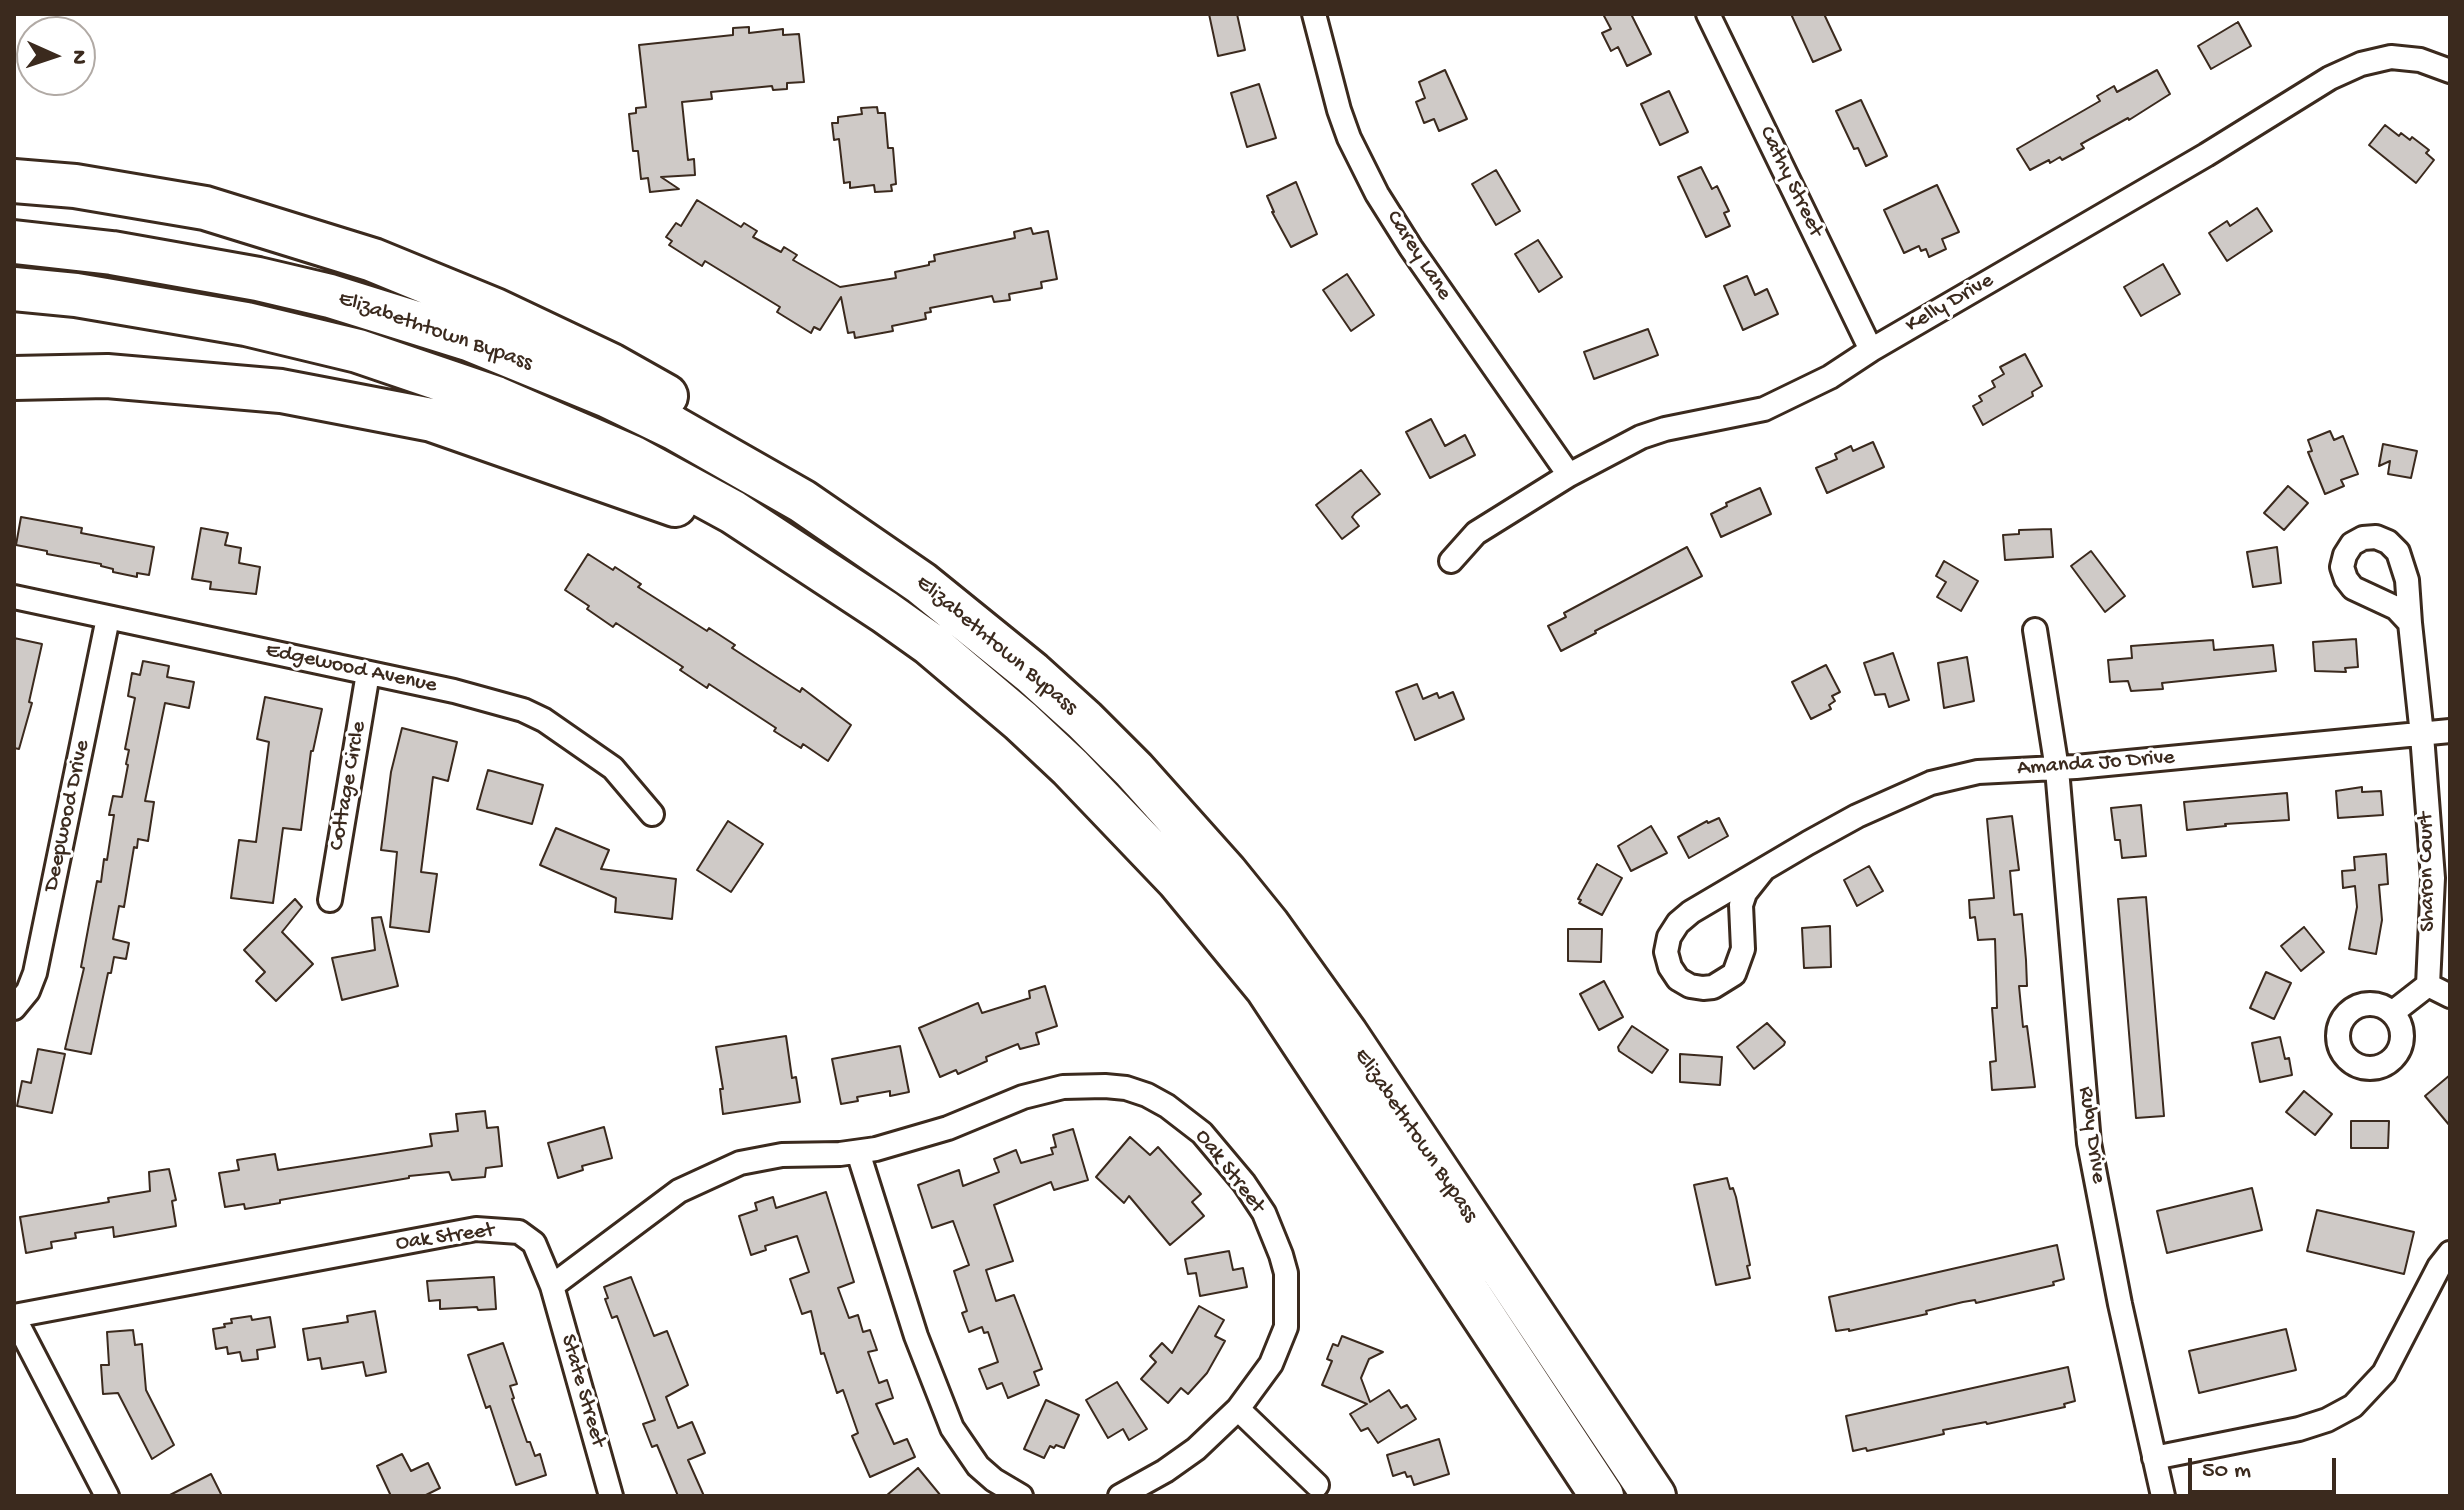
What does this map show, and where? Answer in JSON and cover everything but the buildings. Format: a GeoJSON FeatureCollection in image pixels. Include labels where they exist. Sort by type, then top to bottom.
{"type":"FeatureCollection","features":[{"type":"Feature","properties":{"kind":"highway"},"geometry":{"type":"LineString","coordinates":[[14,158],[44,163],[205,208],[373,260],[495,310],[611,365],[764,453],[863,541]]}},
{"type":"Feature","properties":{"kind":"highway"},"geometry":{"type":"LineString","coordinates":[[14,181],[75,186],[205,208]]}},
{"type":"Feature","properties":{"kind":"highway","name":"Elizabethtown Bypass"},"geometry":{"type":"LineString","coordinates":[[14,242],[126,255],[258,279],[358,304],[471,340],[608,396],[752,471],[863,541],[977,627],[1084,720],[1153,790],[1268,925],[1346,1034],[1654,1496]]}},
{"type":"Feature","properties":{"kind":"highway","name":"Elizabethtown Bypass"},"geometry":{"type":"LineString","coordinates":[[14,289],[76,295],[246,324],[358,351],[496,398],[632,457],[733,512],[885,612],[981,686],[1070,767],[1178,880],[1267,988],[1602,1496]]}},
{"type":"Feature","properties":{"kind":"highway"},"geometry":{"type":"LineString","coordinates":[[14,378],[107,376],[253,388],[432,420],[624,486],[790,548]]}},
{"type":"Feature","properties":{"kind":"street","name":"Carey Lane"},"geometry":{"type":"LineString","coordinates":[[1314,14],[1339,110],[1377,194],[1569,475]]}},
{"type":"Feature","properties":{"kind":"street","name":"Cathy Street"},"geometry":{"type":"LineString","coordinates":[[1708,14],[1871,350]]}},
{"type":"Feature","properties":{"kind":"street","name":"Kelly Drive"},"geometry":{"type":"LineString","coordinates":[[1451,561],[1476,533],[1569,475],[1641,437],[1665,429],[1764,409],[1830,377],[2349,69],[2377,59],[2404,57],[2432,63],[2450,71]]}},
{"type":"Feature","properties":{"kind":"street","name":"Edgewood Avenue"},"geometry":{"type":"LineString","coordinates":[[14,597],[500,703],[544,720],[613,768],[652,814]]}},
{"type":"Feature","properties":{"kind":"street","name":"Deepwood Drive"},"geometry":{"type":"LineString","coordinates":[[14,1008],[28,991],[35,973],[108,618]]}},
{"type":"Feature","properties":{"kind":"street","name":"Sharon Court"},"geometry":{"type":"LineString","coordinates":[[2410,623],[2433,878],[2428,985]]}},
{"type":"Feature","properties":{"kind":"street","name":"Ruby Drive"},"geometry":{"type":"LineString","coordinates":[[2035,630],[2057,769],[2089,1143],[2120,1304],[2163,1496]]}},
{"type":"Feature","properties":{"kind":"street","name":"Cottage Circle"},"geometry":{"type":"LineString","coordinates":[[330,900],[368,673]]}},
{"type":"Feature","properties":{"kind":"street","name":"Amanda Jo Drive"},"geometry":{"type":"LineString","coordinates":[[1764,869],[1745,893],[1741,905],[1743,949],[1734,974],[1713,987],[1703,988],[1690,986],[1678,979],[1670,967],[1666,952],[1669,937],[1678,923],[1691,912],[1764,869],[1857,816],[1931,783],[1978,772],[2057,769],[2450,731]]}},
{"type":"Feature","properties":{"kind":"street"},"geometry":{"type":"LineString","coordinates":[[2392,1013],[2428,985],[2450,996]]}},
{"type":"Feature","properties":{"kind":"street","name":"Oak Street"},"geometry":{"type":"LineString","coordinates":[[14,1317],[476,1229],[507,1230],[528,1237],[534,1243],[552,1286],[679,1191],[720,1171],[761,1158],[858,1152],[911,1141],[1023,1097],[1063,1087],[1126,1088],[1167,1106],[1202,1133],[1244,1183],[1264,1213],[1284,1264],[1287,1291],[1286,1327],[1280,1346],[1261,1381],[1238,1409],[1196,1449],[1165,1471],[1120,1496]]}},
{"type":"Feature","properties":{"kind":"street"},"geometry":{"type":"LineString","coordinates":[[858,1152],[916,1336],[952,1428],[978,1466],[1021,1496]]}},
{"type":"Feature","properties":{"kind":"street"},"geometry":{"type":"LineString","coordinates":[[2154,1458],[2299,1429],[2327,1420],[2353,1406],[2384,1373],[2439,1267],[2450,1253]]}},
{"type":"Feature","properties":{"kind":"street","name":"State Street"},"geometry":{"type":"LineString","coordinates":[[552,1286],[611,1496]]}},
{"type":"Feature","properties":{"kind":"street"},"geometry":{"type":"LineString","coordinates":[[14,1317],[107,1496]]}},
{"type":"Feature","properties":{"kind":"street"},"geometry":{"type":"LineString","coordinates":[[1238,1409],[1317,1485]]}}]}
